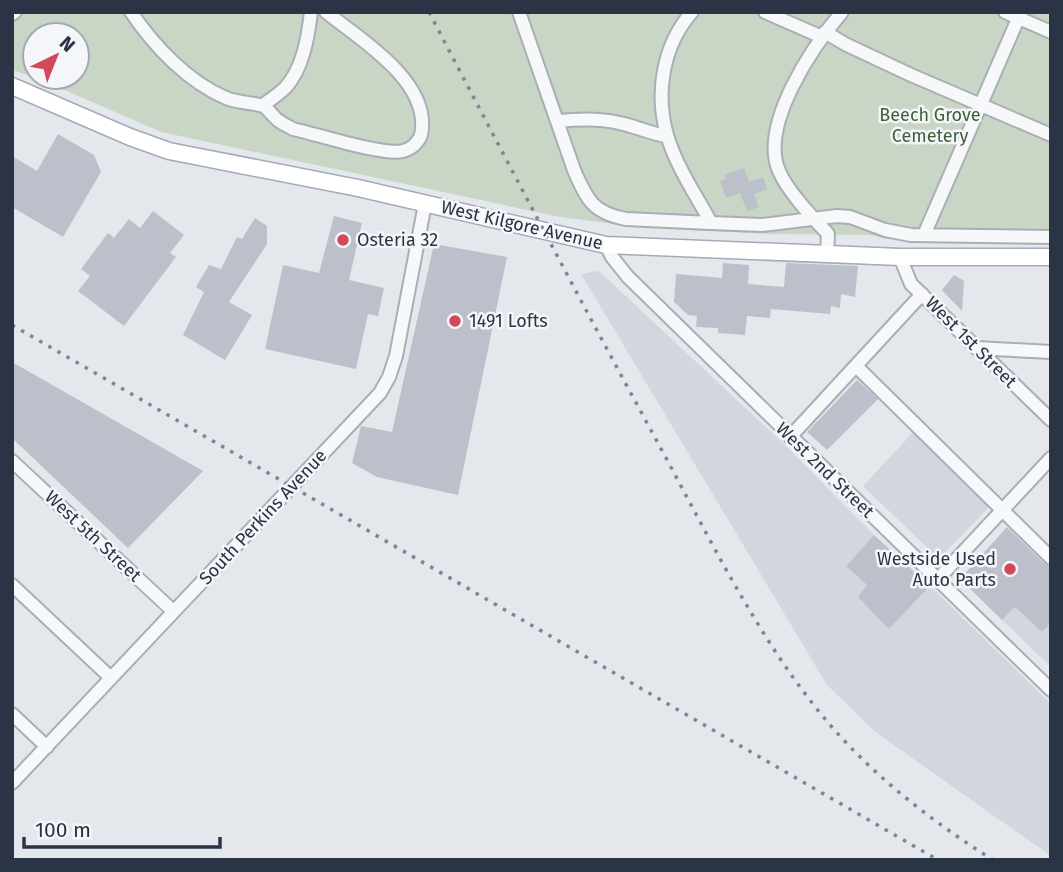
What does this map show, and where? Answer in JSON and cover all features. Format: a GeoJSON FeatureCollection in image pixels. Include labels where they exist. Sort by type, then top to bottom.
{"type":"FeatureCollection","features":[{"type":"Feature","properties":{"kind":"main road","name":"West Kilgore Avenue"},"geometry":{"type":"LineString","coordinates":[[12,86],[161,149],[606,245],[900,257],[1051,257]]}},
{"type":"Feature","properties":{"kind":"street"},"geometry":{"type":"LineString","coordinates":[[131,12],[154,41],[198,83],[213,92],[237,103],[263,105],[279,121],[293,129],[374,149],[403,151],[417,142],[423,126],[422,114],[413,92],[404,77],[389,63],[326,12]]}},
{"type":"Feature","properties":{"kind":"street"},"geometry":{"type":"LineString","coordinates":[[263,105],[292,79],[305,46],[311,12]]}},
{"type":"Feature","properties":{"kind":"street"},"geometry":{"type":"LineString","coordinates":[[519,12],[583,191],[600,211],[626,219],[762,225],[850,216],[885,230],[924,235],[1051,236]]}},
{"type":"Feature","properties":{"kind":"street"},"geometry":{"type":"LineString","coordinates":[[692,12],[681,24],[667,52],[663,74],[663,99],[667,136],[711,223]]}},
{"type":"Feature","properties":{"kind":"street"},"geometry":{"type":"LineString","coordinates":[[765,12],[824,34],[1051,135]]}},
{"type":"Feature","properties":{"kind":"street"},"geometry":{"type":"LineString","coordinates":[[827,254],[828,234],[783,180],[776,162],[775,148],[784,105],[795,80],[824,34],[842,12]]}},
{"type":"Feature","properties":{"kind":"street"},"geometry":{"type":"LineString","coordinates":[[1005,12],[1019,15],[1051,32]]}},
{"type":"Feature","properties":{"kind":"street"},"geometry":{"type":"LineString","coordinates":[[924,235],[1019,15]]}},
{"type":"Feature","properties":{"kind":"street"},"geometry":{"type":"LineString","coordinates":[[558,121],[597,120],[621,123],[654,135],[667,136]]}},
{"type":"Feature","properties":{"kind":"street","name":"South Perkins Avenue"},"geometry":{"type":"LineString","coordinates":[[12,783],[380,393],[396,356],[425,204]]}},
{"type":"Feature","properties":{"kind":"street","name":"West 2nd Street"},"geometry":{"type":"LineString","coordinates":[[606,245],[628,276],[1051,690]]}},
{"type":"Feature","properties":{"kind":"street","name":"West 1st Street"},"geometry":{"type":"LineString","coordinates":[[900,257],[907,277],[922,294],[1051,420]]}},
{"type":"Feature","properties":{"kind":"street"},"geometry":{"type":"LineString","coordinates":[[790,437],[922,294]]}},
{"type":"Feature","properties":{"kind":"street"},"geometry":{"type":"LineString","coordinates":[[976,348],[1051,352]]}},
{"type":"Feature","properties":{"kind":"street"},"geometry":{"type":"LineString","coordinates":[[856,366],[1051,558]]}},
{"type":"Feature","properties":{"kind":"street"},"geometry":{"type":"LineString","coordinates":[[938,579],[1051,458]]}},
{"type":"Feature","properties":{"kind":"street","name":"West 5th Street"},"geometry":{"type":"LineString","coordinates":[[12,461],[173,611]]}},
{"type":"Feature","properties":{"kind":"street"},"geometry":{"type":"LineString","coordinates":[[12,585],[111,678]]}},
{"type":"Feature","properties":{"kind":"street"},"geometry":{"type":"LineString","coordinates":[[12,714],[47,747]]}},
{"type":"Feature","properties":{"kind":"shaded area"},"geometry":{"type":"Polygon","coordinates":[[[599,271],[787,447],[874,535],[846,566],[867,585],[889,629],[930,586],[1051,704],[1051,856],[874,731],[827,685],[581,274],[599,271]]]}},
{"type":"Feature","properties":{"kind":"shaded area"},"geometry":{"type":"Polygon","coordinates":[[[918,427],[994,502],[939,559],[863,486],[918,427]]]}},
{"type":"Feature","properties":{"kind":"shaded area"},"geometry":{"type":"Polygon","coordinates":[[[1015,607],[1042,632],[1051,623],[1051,667],[1002,620],[1015,607]]]}},
{"type":"Feature","properties":{"kind":"green space","name":"Beech Grove Cemetery"},"geometry":{"type":"Polygon","coordinates":[[[12,12],[1051,12],[1051,240],[886,239],[871,235],[770,234],[647,228],[560,217],[161,132],[67,91],[91,91],[91,21],[21,21],[21,73],[12,70],[12,12]]]}},
{"type":"Feature","properties":{"kind":"building"},"geometry":{"type":"Polygon","coordinates":[[[58,134],[94,155],[101,172],[63,237],[12,207],[12,156],[37,171],[58,134]]]}},
{"type":"Feature","properties":{"kind":"building"},"geometry":{"type":"Polygon","coordinates":[[[744,168],[749,182],[763,177],[767,189],[754,194],[759,207],[747,211],[740,193],[726,198],[720,181],[726,179],[725,175],[744,168]]]}},
{"type":"Feature","properties":{"kind":"building"},"geometry":{"type":"Polygon","coordinates":[[[153,211],[184,235],[170,253],[176,257],[124,326],[78,291],[90,276],[81,269],[108,233],[114,238],[129,219],[140,228],[153,211]]]}},
{"type":"Feature","properties":{"kind":"building"},"geometry":{"type":"Polygon","coordinates":[[[334,216],[362,223],[349,280],[384,288],[378,316],[368,314],[356,369],[265,349],[283,265],[319,273],[334,216]]]}},
{"type":"Feature","properties":{"kind":"building"},"geometry":{"type":"Polygon","coordinates":[[[255,218],[267,226],[267,244],[229,302],[252,315],[225,360],[183,335],[204,292],[196,287],[209,265],[221,269],[237,237],[242,239],[255,218]]]}},
{"type":"Feature","properties":{"kind":"building","name":"1491 Lofts"},"geometry":{"type":"Polygon","coordinates":[[[434,244],[507,257],[458,495],[377,477],[352,463],[361,426],[392,432],[434,244]]]}},
{"type":"Feature","properties":{"kind":"building"},"geometry":{"type":"Polygon","coordinates":[[[723,263],[749,265],[748,284],[784,287],[786,263],[858,266],[855,297],[841,294],[840,308],[831,306],[830,314],[771,309],[770,318],[747,316],[745,335],[718,333],[718,328],[696,327],[697,316],[688,315],[674,302],[676,274],[722,278],[723,263]]]}},
{"type":"Feature","properties":{"kind":"building"},"geometry":{"type":"Polygon","coordinates":[[[954,275],[964,281],[962,311],[942,290],[954,275]]]}},
{"type":"Feature","properties":{"kind":"building"},"geometry":{"type":"Polygon","coordinates":[[[12,362],[203,471],[128,548],[12,438],[12,362]]]}},
{"type":"Feature","properties":{"kind":"building"},"geometry":{"type":"Polygon","coordinates":[[[857,380],[878,399],[827,450],[807,432],[857,380]]]}},
{"type":"Feature","properties":{"kind":"building","name":"Westside Used Auto Parts"},"geometry":{"type":"Polygon","coordinates":[[[1007,527],[1051,567],[1051,623],[1042,632],[1015,607],[1002,620],[960,579],[1007,527]]]}},
{"type":"Feature","properties":{"kind":"building"},"geometry":{"type":"Polygon","coordinates":[[[874,535],[930,586],[889,629],[858,597],[867,585],[846,566],[874,535]]]}},
{"type":"Feature","properties":{"kind":"railway"},"geometry":{"type":"LineString","coordinates":[[429,12],[710,540],[778,656],[831,726],[867,764],[928,815],[993,860]]}},
{"type":"Feature","properties":{"kind":"railway"},"geometry":{"type":"LineString","coordinates":[[12,325],[938,860]]}},
{"type":"Feature","properties":{"kind":"place","name":"Osteria 32"},"geometry":{"type":"Point","coordinates":[343,240]}},
{"type":"Feature","properties":{"kind":"place","name":"1491 Lofts"},"geometry":{"type":"Point","coordinates":[455,321]}},
{"type":"Feature","properties":{"kind":"place","name":"Westside Used Auto Parts"},"geometry":{"type":"Point","coordinates":[1010,569]}}]}
